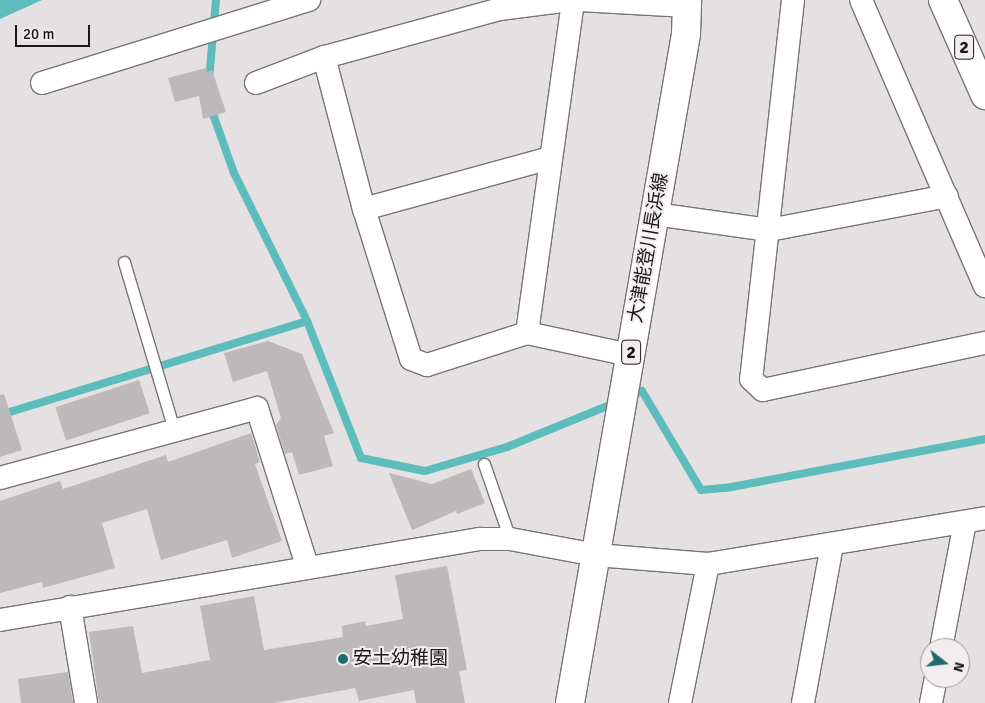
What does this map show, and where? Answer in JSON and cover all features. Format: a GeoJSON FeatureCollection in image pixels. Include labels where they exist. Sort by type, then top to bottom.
{"type":"FeatureCollection","features":[{"type":"Feature","properties":{"kind":"main road","name":"2"},"geometry":{"type":"LineString","coordinates":[[944,0],[985,95]]}},
{"type":"Feature","properties":{"kind":"main road","name":"大津能登川長浜線"},"geometry":{"type":"LineString","coordinates":[[570,703],[686,34],[687,3]]}},
{"type":"Feature","properties":{"kind":"street"},"geometry":{"type":"LineString","coordinates":[[42,83],[309,0]]}},
{"type":"Feature","properties":{"kind":"street"},"geometry":{"type":"LineString","coordinates":[[256,83],[324,57],[500,9],[571,0],[527,333]]}},
{"type":"Feature","properties":{"kind":"street"},"geometry":{"type":"LineString","coordinates":[[579,0],[687,3]]}},
{"type":"Feature","properties":{"kind":"street"},"geometry":{"type":"LineString","coordinates":[[793,0],[751,379],[763,390],[985,343]]}},
{"type":"Feature","properties":{"kind":"street"},"geometry":{"type":"LineString","coordinates":[[861,0],[985,286]]}},
{"type":"Feature","properties":{"kind":"street"},"geometry":{"type":"LineString","coordinates":[[324,57],[364,209],[411,359],[427,365],[527,333],[630,355]]}},
{"type":"Feature","properties":{"kind":"street"},"geometry":{"type":"LineString","coordinates":[[364,209],[550,158]]}},
{"type":"Feature","properties":{"kind":"street"},"geometry":{"type":"LineString","coordinates":[[655,214],[769,230],[946,196]]}},
{"type":"Feature","properties":{"kind":"street"},"geometry":{"type":"LineString","coordinates":[[0,478],[257,408],[307,566]]}},
{"type":"Feature","properties":{"kind":"street"},"geometry":{"type":"LineString","coordinates":[[0,620],[307,566],[480,539],[510,540],[596,555],[708,564],[975,520],[944,638]]}},
{"type":"Feature","properties":{"kind":"street"},"geometry":{"type":"LineString","coordinates":[[803,703],[832,545]]}},
{"type":"Feature","properties":{"kind":"street"},"geometry":{"type":"LineString","coordinates":[[680,703],[708,564]]}},
{"type":"Feature","properties":{"kind":"street"},"geometry":{"type":"LineString","coordinates":[[70,607],[86,703]]}},
{"type":"Feature","properties":{"kind":"street"},"geometry":{"type":"LineString","coordinates":[[931,703],[934,688]]}},
{"type":"Feature","properties":{"kind":"lane"},"geometry":{"type":"LineString","coordinates":[[124,262],[174,430]]}},
{"type":"Feature","properties":{"kind":"lane"},"geometry":{"type":"LineString","coordinates":[[484,464],[510,540]]}},
{"type":"Feature","properties":{"kind":"water"},"geometry":{"type":"Polygon","coordinates":[[[0,0],[42,0],[0,19],[0,0]]]}},
{"type":"Feature","properties":{"kind":"building"},"geometry":{"type":"Polygon","coordinates":[[[206,68],[207,72],[212,70],[226,112],[203,119],[199,96],[175,102],[168,78],[206,68]]]}},
{"type":"Feature","properties":{"kind":"building"},"geometry":{"type":"Polygon","coordinates":[[[268,341],[302,354],[334,433],[324,436],[333,466],[299,475],[292,452],[285,454],[276,425],[281,418],[267,371],[233,382],[224,353],[268,341]]]}},
{"type":"Feature","properties":{"kind":"building"},"geometry":{"type":"Polygon","coordinates":[[[139,380],[150,413],[66,440],[55,407],[139,380]]]}},
{"type":"Feature","properties":{"kind":"building"},"geometry":{"type":"Polygon","coordinates":[[[4,394],[22,450],[0,457],[0,395],[4,394]]]}},
{"type":"Feature","properties":{"kind":"building"},"geometry":{"type":"Polygon","coordinates":[[[251,433],[260,462],[255,464],[282,541],[232,558],[227,540],[161,560],[147,509],[102,523],[115,568],[43,588],[42,582],[0,593],[0,501],[60,481],[63,489],[166,455],[168,462],[251,433]]]}},
{"type":"Feature","properties":{"kind":"building"},"geometry":{"type":"Polygon","coordinates":[[[471,469],[485,503],[457,514],[456,511],[412,530],[389,473],[432,484],[471,469]]]}},
{"type":"Feature","properties":{"kind":"building"},"geometry":{"type":"Polygon","coordinates":[[[447,566],[467,670],[459,671],[465,703],[416,703],[414,690],[359,701],[355,688],[274,703],[99,703],[89,632],[133,626],[142,673],[210,660],[200,606],[254,596],[264,650],[343,637],[342,626],[365,621],[366,626],[403,619],[395,575],[447,566]]]}},
{"type":"Feature","properties":{"kind":"building"},"geometry":{"type":"Polygon","coordinates":[[[68,672],[73,703],[21,703],[18,679],[68,672]]]}},
{"type":"Feature","properties":{"kind":"waterway"},"geometry":{"type":"LineString","coordinates":[[209,80],[216,0]]}},
{"type":"Feature","properties":{"kind":"waterway"},"geometry":{"type":"LineString","coordinates":[[210,106],[234,173],[307,321],[361,458],[425,471],[507,447],[617,402]]}},
{"type":"Feature","properties":{"kind":"waterway"},"geometry":{"type":"LineString","coordinates":[[0,415],[307,321]]}},
{"type":"Feature","properties":{"kind":"waterway"},"geometry":{"type":"LineString","coordinates":[[630,396],[642,391],[701,490],[726,488],[985,439]]}},
{"type":"Feature","properties":{"kind":"place","name":"安土幼稚園"},"geometry":{"type":"Point","coordinates":[343,659]}}]}
